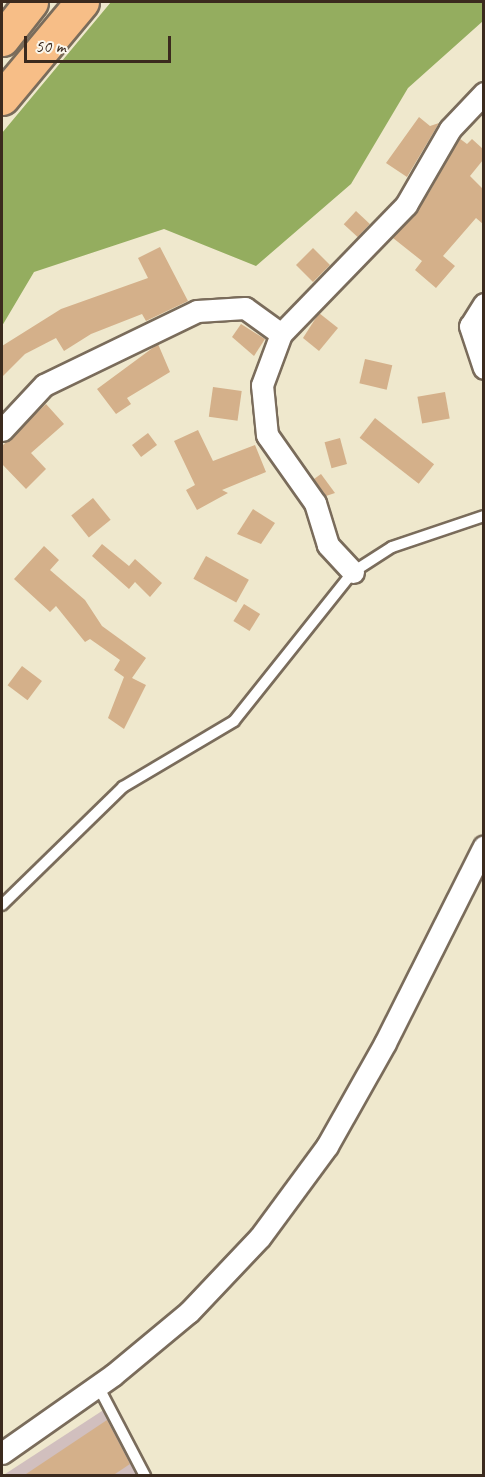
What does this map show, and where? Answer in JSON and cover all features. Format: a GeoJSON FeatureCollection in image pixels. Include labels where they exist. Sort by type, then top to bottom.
{"type":"FeatureCollection","features":[{"type":"Feature","properties":{"kind":"highway"},"geometry":{"type":"LineString","coordinates":[[2,39],[31,2]]}},
{"type":"Feature","properties":{"kind":"highway"},"geometry":{"type":"LineString","coordinates":[[2,98],[82,2]]}},
{"type":"Feature","properties":{"kind":"street"},"geometry":{"type":"LineString","coordinates":[[353,572],[328,545],[315,503],[267,435],[262,385],[280,334],[406,205],[450,129],[483,93]]}},
{"type":"Feature","properties":{"kind":"street"},"geometry":{"type":"LineString","coordinates":[[483,304],[471,326],[483,368]]}},
{"type":"Feature","properties":{"kind":"street"},"geometry":{"type":"LineString","coordinates":[[2,430],[44,385],[197,311],[245,308],[280,334]]}},
{"type":"Feature","properties":{"kind":"street"},"geometry":{"type":"LineString","coordinates":[[2,1453],[98,1386],[189,1312],[260,1237],[327,1146],[386,1044],[483,846]]}},
{"type":"Feature","properties":{"kind":"lane"},"geometry":{"type":"LineString","coordinates":[[2,905],[123,787],[234,721],[353,572],[392,547],[483,516]]}},
{"type":"Feature","properties":{"kind":"lane"},"geometry":{"type":"LineString","coordinates":[[98,1386],[145,1476]]}},
{"type":"Feature","properties":{"kind":"shaded area"},"geometry":{"type":"Polygon","coordinates":[[[105,1409],[139,1476],[2,1476],[105,1409]]]}},
{"type":"Feature","properties":{"kind":"green space"},"geometry":{"type":"Polygon","coordinates":[[[111,2],[483,2],[483,21],[408,88],[351,184],[256,266],[164,229],[34,272],[2,326],[2,133],[111,2]]]}},
{"type":"Feature","properties":{"kind":"building"},"geometry":{"type":"Polygon","coordinates":[[[419,117],[430,126],[439,123],[407,177],[386,163],[419,117]]]}},
{"type":"Feature","properties":{"kind":"building"},"geometry":{"type":"Polygon","coordinates":[[[459,138],[467,144],[472,139],[483,149],[483,160],[470,176],[483,189],[483,224],[476,218],[443,256],[455,266],[436,288],[415,270],[422,261],[393,238],[429,193],[459,138]]]}},
{"type":"Feature","properties":{"kind":"building"},"geometry":{"type":"Polygon","coordinates":[[[356,211],[370,224],[358,237],[344,224],[356,211]]]}},
{"type":"Feature","properties":{"kind":"building"},"geometry":{"type":"Polygon","coordinates":[[[160,247],[188,301],[146,321],[142,314],[91,334],[64,351],[56,338],[25,354],[2,377],[2,346],[61,309],[148,278],[138,258],[160,247]]]}},
{"type":"Feature","properties":{"kind":"building"},"geometry":{"type":"Polygon","coordinates":[[[313,248],[330,265],[313,282],[296,265],[313,248]]]}},
{"type":"Feature","properties":{"kind":"building"},"geometry":{"type":"Polygon","coordinates":[[[319,313],[338,328],[319,351],[303,338],[319,313]]]}},
{"type":"Feature","properties":{"kind":"building"},"geometry":{"type":"Polygon","coordinates":[[[241,324],[265,339],[254,356],[232,337],[241,324]]]}},
{"type":"Feature","properties":{"kind":"building"},"geometry":{"type":"Polygon","coordinates":[[[158,344],[170,372],[127,398],[131,404],[116,414],[97,389],[158,344]]]}},
{"type":"Feature","properties":{"kind":"building"},"geometry":{"type":"Polygon","coordinates":[[[365,359],[392,365],[387,390],[359,383],[365,359]]]}},
{"type":"Feature","properties":{"kind":"building"},"geometry":{"type":"Polygon","coordinates":[[[213,387],[242,391],[238,421],[209,417],[213,387]]]}},
{"type":"Feature","properties":{"kind":"building"},"geometry":{"type":"Polygon","coordinates":[[[445,392],[450,419],[422,423],[417,397],[445,392]]]}},
{"type":"Feature","properties":{"kind":"building"},"geometry":{"type":"Polygon","coordinates":[[[46,404],[64,424],[31,453],[46,469],[26,489],[2,464],[2,446],[46,404]]]}},
{"type":"Feature","properties":{"kind":"building"},"geometry":{"type":"Polygon","coordinates":[[[375,418],[434,464],[419,484],[360,438],[375,418]]]}},
{"type":"Feature","properties":{"kind":"building"},"geometry":{"type":"Polygon","coordinates":[[[198,430],[213,461],[255,445],[266,472],[222,490],[228,493],[197,510],[186,490],[195,485],[174,441],[198,430]]]}},
{"type":"Feature","properties":{"kind":"building"},"geometry":{"type":"Polygon","coordinates":[[[148,433],[157,445],[141,457],[132,445],[148,433]]]}},
{"type":"Feature","properties":{"kind":"building"},"geometry":{"type":"Polygon","coordinates":[[[340,438],[347,464],[332,468],[325,442],[340,438]]]}},
{"type":"Feature","properties":{"kind":"building"},"geometry":{"type":"Polygon","coordinates":[[[321,474],[335,493],[326,496],[314,479],[321,474]]]}},
{"type":"Feature","properties":{"kind":"building"},"geometry":{"type":"Polygon","coordinates":[[[93,498],[111,520],[89,537],[71,516],[93,498]]]}},
{"type":"Feature","properties":{"kind":"building"},"geometry":{"type":"Polygon","coordinates":[[[253,509],[275,523],[261,544],[237,534],[253,509]]]}},
{"type":"Feature","properties":{"kind":"building"},"geometry":{"type":"Polygon","coordinates":[[[102,544],[129,566],[135,559],[162,583],[150,597],[135,582],[129,589],[92,556],[102,544]]]}},
{"type":"Feature","properties":{"kind":"building"},"geometry":{"type":"Polygon","coordinates":[[[44,546],[59,560],[50,570],[85,600],[102,626],[146,658],[132,678],[146,685],[124,729],[108,718],[124,677],[114,670],[120,660],[90,639],[85,642],[56,606],[50,612],[14,579],[44,546]]]}},
{"type":"Feature","properties":{"kind":"building"},"geometry":{"type":"Polygon","coordinates":[[[206,556],[249,580],[236,602],[193,579],[206,556]]]}},
{"type":"Feature","properties":{"kind":"building"},"geometry":{"type":"Polygon","coordinates":[[[244,604],[260,614],[250,631],[233,621],[244,604]]]}},
{"type":"Feature","properties":{"kind":"building"},"geometry":{"type":"Polygon","coordinates":[[[22,666],[42,681],[28,700],[8,685],[22,666]]]}},
{"type":"Feature","properties":{"kind":"building"},"geometry":{"type":"Polygon","coordinates":[[[107,1420],[130,1464],[112,1476],[23,1476],[107,1420]]]}}]}
